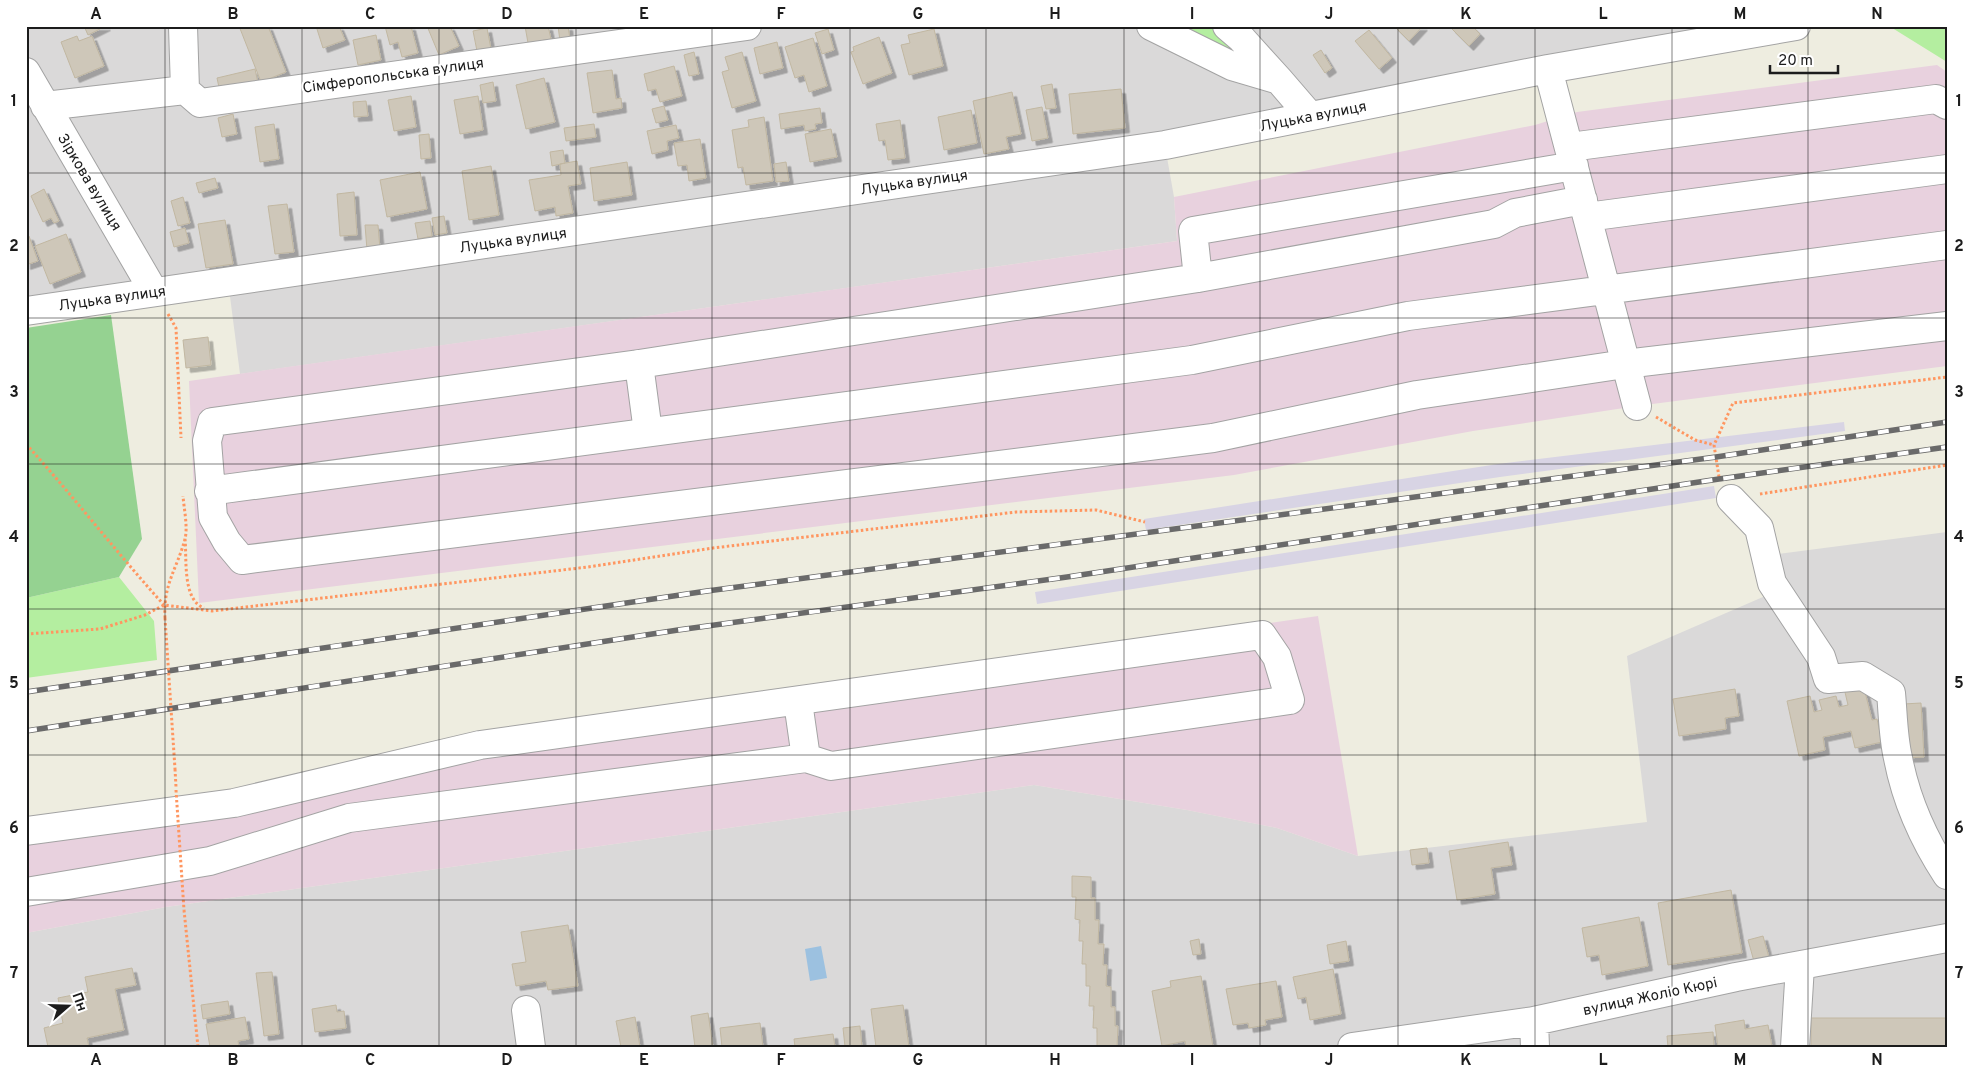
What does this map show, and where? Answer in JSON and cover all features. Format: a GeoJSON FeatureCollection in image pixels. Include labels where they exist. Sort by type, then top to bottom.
{"type":"FeatureCollection","features":[{"type":"Feature","properties":{"kind":"street"},"geometry":{"type":"LineString","coordinates":[[44,106],[185,90],[183,26]]}},
{"type":"Feature","properties":{"kind":"street","name":"Сімферопольська вулиця"},"geometry":{"type":"LineString","coordinates":[[185,90],[200,103],[747,26]]}},
{"type":"Feature","properties":{"kind":"street"},"geometry":{"type":"LineString","coordinates":[[1151,26],[1232,66],[1279,80]]}},
{"type":"Feature","properties":{"kind":"street"},"geometry":{"type":"LineString","coordinates":[[1227,26],[1241,38],[1310,116]]}},
{"type":"Feature","properties":{"kind":"street","name":"Луцька вулиця"},"geometry":{"type":"LineString","coordinates":[[26,311],[1165,145],[1548,69],[1689,34],[1796,26]]}},
{"type":"Feature","properties":{"kind":"street"},"geometry":{"type":"LineString","coordinates":[[1548,69],[1637,406]]}},
{"type":"Feature","properties":{"kind":"street","name":"Зіркова вулиця"},"geometry":{"type":"LineString","coordinates":[[26,72],[44,106],[154,292]]}},
{"type":"Feature","properties":{"kind":"street"},"geometry":{"type":"LineString","coordinates":[[1198,278],[1193,231],[1572,157],[1936,99],[1947,105]]}},
{"type":"Feature","properties":{"kind":"street"},"geometry":{"type":"LineString","coordinates":[[1947,169],[1585,209],[1515,213],[1494,224],[1198,278],[639,364],[212,422],[196,491],[227,542],[242,560],[1213,438],[1417,395],[1625,364],[1947,326]]}},
{"type":"Feature","properties":{"kind":"street"},"geometry":{"type":"LineString","coordinates":[[196,491],[1192,360],[1408,316],[1947,245]]}},
{"type":"Feature","properties":{"kind":"street"},"geometry":{"type":"LineString","coordinates":[[639,364],[648,432]]}},
{"type":"Feature","properties":{"kind":"street"},"geometry":{"type":"LineString","coordinates":[[1726,492],[1759,528],[1772,583],[1821,656],[1828,679],[1863,676],[1891,693],[1897,758],[1918,823],[1929,848],[1947,875]]}},
{"type":"Feature","properties":{"kind":"street"},"geometry":{"type":"LineString","coordinates":[[26,831],[234,802],[480,745],[798,702],[1262,635],[1277,657],[1290,700],[830,766],[806,758],[349,818],[210,861],[26,892]]}},
{"type":"Feature","properties":{"kind":"street"},"geometry":{"type":"LineString","coordinates":[[798,702],[806,758]]}},
{"type":"Feature","properties":{"kind":"street","name":"вулиця Жоліо Кюрі"},"geometry":{"type":"LineString","coordinates":[[1352,1047],[1534,1034],[1736,977],[1947,938]]}},
{"type":"Feature","properties":{"kind":"street"},"geometry":{"type":"LineString","coordinates":[[1795,1047],[1800,966]]}},
{"type":"Feature","properties":{"kind":"street"},"geometry":{"type":"LineString","coordinates":[[526,1010],[531,1047]]}},
{"type":"Feature","properties":{"kind":"path"},"geometry":{"type":"LineString","coordinates":[[154,292],[176,328],[181,442]]}},
{"type":"Feature","properties":{"kind":"path"},"geometry":{"type":"LineString","coordinates":[[1947,377],[1732,403],[1714,445],[1726,492],[1947,465]]}},
{"type":"Feature","properties":{"kind":"path"},"geometry":{"type":"LineString","coordinates":[[1637,406],[1695,440],[1714,445]]}},
{"type":"Feature","properties":{"kind":"path"},"geometry":{"type":"LineString","coordinates":[[26,444],[164,605]]}},
{"type":"Feature","properties":{"kind":"path"},"geometry":{"type":"LineString","coordinates":[[196,491],[185,538],[171,573],[164,605],[185,928],[198,1047]]}},
{"type":"Feature","properties":{"kind":"path"},"geometry":{"type":"LineString","coordinates":[[26,634],[100,629],[145,615],[164,605],[212,611],[588,567],[713,548],[1016,512],[1096,510],[1145,522]]}},
{"type":"Feature","properties":{"kind":"path"},"geometry":{"type":"LineString","coordinates":[[185,538],[189,588],[193,599],[198,606],[212,611]]}},
{"type":"Feature","properties":{"kind":"shaded area"},"geometry":{"type":"Polygon","coordinates":[[[26,26],[1796,26],[1165,146],[1174,197],[1177,241],[240,374],[228,281],[26,311],[26,26]]]}},
{"type":"Feature","properties":{"kind":"shaded area"},"geometry":{"type":"Polygon","coordinates":[[[1937,65],[1947,72],[1947,366],[1637,406],[1473,431],[1234,475],[199,603],[189,381],[1177,241],[1174,197],[1535,125],[1577,112],[1937,65]]]}},
{"type":"Feature","properties":{"kind":"shaded area"},"geometry":{"type":"Polygon","coordinates":[[[1844,422],[1845,431],[1500,477],[1146,530],[1144,519],[1498,464],[1844,422]]]}},
{"type":"Feature","properties":{"kind":"shaded area"},"geometry":{"type":"Polygon","coordinates":[[[1714,486],[1716,498],[1037,604],[1035,592],[1714,486]]]}},
{"type":"Feature","properties":{"kind":"shaded area"},"geometry":{"type":"Polygon","coordinates":[[[1947,532],[1947,1047],[26,1047],[26,933],[166,907],[1034,785],[1187,810],[1277,828],[1358,856],[1647,822],[1627,656],[1779,590],[1771,555],[1947,532]]]}},
{"type":"Feature","properties":{"kind":"shaded area"},"geometry":{"type":"Polygon","coordinates":[[[1318,616],[1358,856],[1277,828],[1187,810],[1034,785],[166,907],[26,933],[26,823],[243,793],[481,739],[1318,616]]]}},
{"type":"Feature","properties":{"kind":"green space"},"geometry":{"type":"Polygon","coordinates":[[[1167,26],[1220,26],[1263,69],[1167,26]]]}},
{"type":"Feature","properties":{"kind":"green space"},"geometry":{"type":"Polygon","coordinates":[[[1889,26],[1947,26],[1947,62],[1889,26]]]}},
{"type":"Feature","properties":{"kind":"green space"},"geometry":{"type":"Polygon","coordinates":[[[111,315],[142,539],[119,577],[26,598],[26,328],[111,315]]]}},
{"type":"Feature","properties":{"kind":"green space"},"geometry":{"type":"Polygon","coordinates":[[[119,577],[154,621],[157,660],[26,678],[26,598],[119,577]]]}},
{"type":"Feature","properties":{"kind":"water"},"geometry":{"type":"Polygon","coordinates":[[[821,946],[827,978],[810,981],[805,949],[821,946]]]}},
{"type":"Feature","properties":{"kind":"building"},"geometry":{"type":"Polygon","coordinates":[[[84,26],[106,26],[88,35],[84,26]]]}},
{"type":"Feature","properties":{"kind":"building"},"geometry":{"type":"Polygon","coordinates":[[[239,26],[268,26],[286,72],[261,82],[239,26]]]}},
{"type":"Feature","properties":{"kind":"building"},"geometry":{"type":"Polygon","coordinates":[[[316,26],[339,26],[345,40],[323,48],[316,26]]]}},
{"type":"Feature","properties":{"kind":"building"},"geometry":{"type":"Polygon","coordinates":[[[385,26],[411,26],[418,53],[402,57],[398,42],[390,45],[385,26]]]}},
{"type":"Feature","properties":{"kind":"building"},"geometry":{"type":"Polygon","coordinates":[[[427,26],[450,26],[459,46],[439,55],[427,26]]]}},
{"type":"Feature","properties":{"kind":"building"},"geometry":{"type":"Polygon","coordinates":[[[525,26],[548,26],[551,39],[528,43],[525,26]]]}},
{"type":"Feature","properties":{"kind":"building"},"geometry":{"type":"Polygon","coordinates":[[[558,26],[568,26],[570,39],[560,41],[558,26]]]}},
{"type":"Feature","properties":{"kind":"building"},"geometry":{"type":"Polygon","coordinates":[[[1394,26],[1423,26],[1409,41],[1394,26]]]}},
{"type":"Feature","properties":{"kind":"building"},"geometry":{"type":"Polygon","coordinates":[[[1452,26],[1472,26],[1480,34],[1469,46],[1451,28],[1452,26]]]}},
{"type":"Feature","properties":{"kind":"building"},"geometry":{"type":"Polygon","coordinates":[[[487,28],[491,49],[477,51],[473,31],[487,28]]]}},
{"type":"Feature","properties":{"kind":"building"},"geometry":{"type":"Polygon","coordinates":[[[828,29],[834,50],[822,54],[815,33],[828,29]]]}},
{"type":"Feature","properties":{"kind":"building"},"geometry":{"type":"Polygon","coordinates":[[[934,29],[943,66],[909,75],[901,45],[910,43],[908,35],[934,29]]]}},
{"type":"Feature","properties":{"kind":"building"},"geometry":{"type":"Polygon","coordinates":[[[1369,30],[1392,58],[1379,69],[1355,41],[1369,30]]]}},
{"type":"Feature","properties":{"kind":"building"},"geometry":{"type":"Polygon","coordinates":[[[376,35],[381,60],[358,65],[353,40],[376,35]]]}},
{"type":"Feature","properties":{"kind":"building"},"geometry":{"type":"Polygon","coordinates":[[[77,36],[79,41],[92,36],[104,66],[75,78],[61,42],[77,36]]]}},
{"type":"Feature","properties":{"kind":"building"},"geometry":{"type":"Polygon","coordinates":[[[879,37],[892,73],[863,84],[851,52],[854,51],[853,47],[879,37]]]}},
{"type":"Feature","properties":{"kind":"building"},"geometry":{"type":"Polygon","coordinates":[[[813,38],[827,86],[809,92],[804,75],[795,78],[785,47],[813,38]]]}},
{"type":"Feature","properties":{"kind":"building"},"geometry":{"type":"Polygon","coordinates":[[[777,42],[783,68],[760,74],[754,48],[777,42]]]}},
{"type":"Feature","properties":{"kind":"building"},"geometry":{"type":"Polygon","coordinates":[[[1321,50],[1332,68],[1325,73],[1313,55],[1321,50]]]}},
{"type":"Feature","properties":{"kind":"building"},"geometry":{"type":"Polygon","coordinates":[[[694,52],[699,74],[689,76],[684,55],[694,52]]]}},
{"type":"Feature","properties":{"kind":"building"},"geometry":{"type":"Polygon","coordinates":[[[742,52],[756,101],[732,108],[722,72],[729,70],[725,57],[742,52]]]}},
{"type":"Feature","properties":{"kind":"building"},"geometry":{"type":"Polygon","coordinates":[[[674,66],[682,96],[660,102],[656,89],[648,91],[644,74],[674,66]]]}},
{"type":"Feature","properties":{"kind":"building"},"geometry":{"type":"Polygon","coordinates":[[[255,69],[258,83],[220,92],[217,78],[255,69]]]}},
{"type":"Feature","properties":{"kind":"building"},"geometry":{"type":"Polygon","coordinates":[[[612,70],[616,99],[621,98],[622,108],[593,113],[587,73],[612,70]]]}},
{"type":"Feature","properties":{"kind":"building"},"geometry":{"type":"Polygon","coordinates":[[[544,78],[555,122],[526,129],[516,85],[544,78]]]}},
{"type":"Feature","properties":{"kind":"building"},"geometry":{"type":"Polygon","coordinates":[[[493,82],[496,101],[483,103],[480,85],[493,82]]]}},
{"type":"Feature","properties":{"kind":"building"},"geometry":{"type":"Polygon","coordinates":[[[1052,84],[1056,108],[1046,109],[1041,86],[1052,84]]]}},
{"type":"Feature","properties":{"kind":"building"},"geometry":{"type":"Polygon","coordinates":[[[1121,89],[1125,128],[1073,134],[1069,94],[1121,89]]]}},
{"type":"Feature","properties":{"kind":"building"},"geometry":{"type":"Polygon","coordinates":[[[1012,92],[1021,134],[1006,137],[1009,149],[984,154],[973,101],[1012,92]]]}},
{"type":"Feature","properties":{"kind":"building"},"geometry":{"type":"Polygon","coordinates":[[[411,96],[416,127],[394,131],[388,100],[411,96]]]}},
{"type":"Feature","properties":{"kind":"building"},"geometry":{"type":"Polygon","coordinates":[[[478,96],[483,130],[460,134],[454,100],[478,96]]]}},
{"type":"Feature","properties":{"kind":"building"},"geometry":{"type":"Polygon","coordinates":[[[366,101],[368,116],[354,117],[353,102],[366,101]]]}},
{"type":"Feature","properties":{"kind":"building"},"geometry":{"type":"Polygon","coordinates":[[[664,106],[668,120],[656,123],[652,109],[664,106]]]}},
{"type":"Feature","properties":{"kind":"building"},"geometry":{"type":"Polygon","coordinates":[[[1042,107],[1048,138],[1032,141],[1026,110],[1042,107]]]}},
{"type":"Feature","properties":{"kind":"building"},"geometry":{"type":"Polygon","coordinates":[[[820,108],[822,123],[815,124],[816,129],[805,131],[804,125],[781,129],[779,114],[820,108]]]}},
{"type":"Feature","properties":{"kind":"building"},"geometry":{"type":"Polygon","coordinates":[[[971,110],[977,143],[944,150],[938,117],[971,110]]]}},
{"type":"Feature","properties":{"kind":"building"},"geometry":{"type":"Polygon","coordinates":[[[233,114],[237,134],[222,137],[218,118],[233,114]]]}},
{"type":"Feature","properties":{"kind":"building"},"geometry":{"type":"Polygon","coordinates":[[[764,117],[773,181],[746,185],[743,167],[738,168],[732,130],[749,127],[748,120],[764,117]]]}},
{"type":"Feature","properties":{"kind":"building"},"geometry":{"type":"Polygon","coordinates":[[[900,120],[905,158],[888,160],[885,140],[879,141],[876,124],[900,120]]]}},
{"type":"Feature","properties":{"kind":"building"},"geometry":{"type":"Polygon","coordinates":[[[274,124],[279,159],[260,162],[255,127],[274,124]]]}},
{"type":"Feature","properties":{"kind":"building"},"geometry":{"type":"Polygon","coordinates":[[[594,124],[596,137],[566,141],[564,128],[594,124]]]}},
{"type":"Feature","properties":{"kind":"building"},"geometry":{"type":"Polygon","coordinates":[[[676,125],[679,138],[667,141],[668,150],[652,154],[647,131],[676,125]]]}},
{"type":"Feature","properties":{"kind":"building"},"geometry":{"type":"Polygon","coordinates":[[[831,129],[837,157],[810,162],[805,134],[831,129]]]}},
{"type":"Feature","properties":{"kind":"building"},"geometry":{"type":"Polygon","coordinates":[[[429,134],[431,158],[421,159],[419,135],[429,134]]]}},
{"type":"Feature","properties":{"kind":"building"},"geometry":{"type":"Polygon","coordinates":[[[700,139],[706,178],[689,181],[687,165],[678,166],[674,143],[700,139]]]}},
{"type":"Feature","properties":{"kind":"building"},"geometry":{"type":"Polygon","coordinates":[[[563,150],[565,163],[552,166],[550,152],[563,150]]]}},
{"type":"Feature","properties":{"kind":"building"},"geometry":{"type":"Polygon","coordinates":[[[577,161],[581,184],[568,186],[573,213],[556,216],[555,207],[535,211],[529,180],[561,175],[560,164],[577,161]]]}},
{"type":"Feature","properties":{"kind":"building"},"geometry":{"type":"Polygon","coordinates":[[[627,162],[632,195],[594,201],[590,168],[627,162]]]}},
{"type":"Feature","properties":{"kind":"building"},"geometry":{"type":"Polygon","coordinates":[[[786,162],[789,181],[776,182],[774,164],[786,162]]]}},
{"type":"Feature","properties":{"kind":"building"},"geometry":{"type":"Polygon","coordinates":[[[491,166],[499,215],[469,220],[462,171],[491,166]]]}},
{"type":"Feature","properties":{"kind":"building"},"geometry":{"type":"Polygon","coordinates":[[[420,172],[427,209],[387,217],[380,180],[420,172]]]}},
{"type":"Feature","properties":{"kind":"building"},"geometry":{"type":"Polygon","coordinates":[[[215,178],[218,188],[199,193],[196,183],[215,178]]]}},
{"type":"Feature","properties":{"kind":"building"},"geometry":{"type":"Polygon","coordinates":[[[44,189],[59,221],[54,223],[51,218],[43,222],[31,196],[44,189]]]}},
{"type":"Feature","properties":{"kind":"building"},"geometry":{"type":"Polygon","coordinates":[[[354,192],[357,235],[340,236],[337,194],[354,192]]]}},
{"type":"Feature","properties":{"kind":"building"},"geometry":{"type":"Polygon","coordinates":[[[183,197],[190,223],[178,226],[171,201],[183,197]]]}},
{"type":"Feature","properties":{"kind":"building"},"geometry":{"type":"Polygon","coordinates":[[[287,204],[294,252],[275,254],[268,206],[287,204]]]}},
{"type":"Feature","properties":{"kind":"building"},"geometry":{"type":"Polygon","coordinates":[[[444,216],[447,233],[435,235],[432,218],[444,216]]]}},
{"type":"Feature","properties":{"kind":"building"},"geometry":{"type":"Polygon","coordinates":[[[225,220],[233,264],[206,268],[198,224],[225,220]]]}},
{"type":"Feature","properties":{"kind":"building"},"geometry":{"type":"Polygon","coordinates":[[[430,221],[432,236],[418,239],[415,223],[430,221]]]}},
{"type":"Feature","properties":{"kind":"building"},"geometry":{"type":"Polygon","coordinates":[[[365,225],[378,225],[380,249],[367,250],[365,225]]]}},
{"type":"Feature","properties":{"kind":"building"},"geometry":{"type":"Polygon","coordinates":[[[185,228],[189,243],[174,247],[170,232],[185,228]]]}},
{"type":"Feature","properties":{"kind":"building"},"geometry":{"type":"Polygon","coordinates":[[[66,234],[81,272],[50,284],[35,246],[66,234]]]}},
{"type":"Feature","properties":{"kind":"building"},"geometry":{"type":"Polygon","coordinates":[[[26,236],[29,236],[38,261],[26,265],[26,236]]]}},
{"type":"Feature","properties":{"kind":"building"},"geometry":{"type":"Polygon","coordinates":[[[208,337],[211,365],[186,368],[183,340],[208,337]]]}},
{"type":"Feature","properties":{"kind":"building"},"geometry":{"type":"Polygon","coordinates":[[[1863,684],[1872,720],[1877,719],[1882,742],[1855,748],[1851,731],[1823,737],[1825,750],[1799,756],[1787,701],[1810,696],[1814,712],[1822,710],[1819,700],[1836,696],[1839,707],[1848,705],[1844,688],[1863,684]]]}},
{"type":"Feature","properties":{"kind":"building"},"geometry":{"type":"Polygon","coordinates":[[[1735,689],[1739,716],[1725,718],[1726,729],[1679,736],[1673,699],[1735,689]]]}},
{"type":"Feature","properties":{"kind":"building"},"geometry":{"type":"Polygon","coordinates":[[[1921,703],[1924,757],[1906,758],[1903,704],[1921,703]]]}},
{"type":"Feature","properties":{"kind":"building"},"geometry":{"type":"Polygon","coordinates":[[[1508,842],[1512,865],[1491,868],[1495,894],[1457,900],[1449,851],[1508,842]]]}},
{"type":"Feature","properties":{"kind":"building"},"geometry":{"type":"Polygon","coordinates":[[[1427,848],[1429,863],[1412,865],[1410,850],[1427,848]]]}},
{"type":"Feature","properties":{"kind":"building"},"geometry":{"type":"Polygon","coordinates":[[[1072,876],[1091,877],[1091,898],[1095,898],[1095,920],[1099,920],[1098,944],[1104,944],[1103,965],[1107,965],[1106,986],[1111,987],[1111,1007],[1115,1007],[1115,1026],[1118,1026],[1117,1047],[1097,1047],[1097,1028],[1093,1028],[1094,1006],[1089,1006],[1090,986],[1086,986],[1086,964],[1082,964],[1083,941],[1079,941],[1080,920],[1075,919],[1076,897],[1072,897],[1072,876]]]}},
{"type":"Feature","properties":{"kind":"building"},"geometry":{"type":"Polygon","coordinates":[[[1731,890],[1742,953],[1668,965],[1658,903],[1731,890]]]}},
{"type":"Feature","properties":{"kind":"building"},"geometry":{"type":"Polygon","coordinates":[[[1639,917],[1648,966],[1602,975],[1599,955],[1587,957],[1582,928],[1639,917]]]}},
{"type":"Feature","properties":{"kind":"building"},"geometry":{"type":"Polygon","coordinates":[[[568,925],[578,986],[548,990],[546,981],[516,986],[512,964],[526,962],[521,932],[568,925]]]}},
{"type":"Feature","properties":{"kind":"building"},"geometry":{"type":"Polygon","coordinates":[[[1763,936],[1770,961],[1755,965],[1748,940],[1763,936]]]}},
{"type":"Feature","properties":{"kind":"building"},"geometry":{"type":"Polygon","coordinates":[[[1199,939],[1201,954],[1193,955],[1190,941],[1199,939]]]}},
{"type":"Feature","properties":{"kind":"building"},"geometry":{"type":"Polygon","coordinates":[[[1346,941],[1349,961],[1330,964],[1327,945],[1346,941]]]}},
{"type":"Feature","properties":{"kind":"building"},"geometry":{"type":"Polygon","coordinates":[[[132,968],[136,985],[115,989],[124,1030],[87,1038],[89,1047],[48,1047],[44,1028],[63,1023],[58,998],[88,992],[85,977],[132,968]]]}},
{"type":"Feature","properties":{"kind":"building"},"geometry":{"type":"Polygon","coordinates":[[[1333,969],[1341,1014],[1310,1020],[1306,997],[1298,999],[1293,977],[1333,969]]]}},
{"type":"Feature","properties":{"kind":"building"},"geometry":{"type":"Polygon","coordinates":[[[272,972],[279,1034],[264,1036],[256,973],[272,972]]]}},
{"type":"Feature","properties":{"kind":"building"},"geometry":{"type":"Polygon","coordinates":[[[1201,976],[1213,1047],[1186,1047],[1185,1041],[1162,1046],[1152,991],[1171,987],[1170,981],[1201,976]]]}},
{"type":"Feature","properties":{"kind":"building"},"geometry":{"type":"Polygon","coordinates":[[[1276,981],[1282,1017],[1265,1020],[1266,1025],[1249,1028],[1248,1023],[1233,1025],[1226,989],[1276,981]]]}},
{"type":"Feature","properties":{"kind":"building"},"geometry":{"type":"Polygon","coordinates":[[[228,1001],[230,1014],[203,1019],[201,1005],[228,1001]]]}},
{"type":"Feature","properties":{"kind":"building"},"geometry":{"type":"Polygon","coordinates":[[[336,1005],[337,1012],[344,1011],[346,1028],[315,1032],[312,1009],[336,1005]]]}},
{"type":"Feature","properties":{"kind":"building"},"geometry":{"type":"Polygon","coordinates":[[[903,1005],[909,1047],[876,1047],[871,1009],[903,1005]]]}},
{"type":"Feature","properties":{"kind":"building"},"geometry":{"type":"Polygon","coordinates":[[[708,1013],[713,1047],[695,1047],[691,1016],[708,1013]]]}},
{"type":"Feature","properties":{"kind":"building"},"geometry":{"type":"Polygon","coordinates":[[[245,1017],[249,1039],[238,1041],[239,1047],[210,1047],[206,1024],[245,1017]]]}},
{"type":"Feature","properties":{"kind":"building"},"geometry":{"type":"Polygon","coordinates":[[[635,1017],[640,1047],[621,1047],[616,1021],[635,1017]]]}},
{"type":"Feature","properties":{"kind":"building"},"geometry":{"type":"Polygon","coordinates":[[[1811,1018],[1947,1018],[1947,1047],[1811,1047],[1811,1018]]]}},
{"type":"Feature","properties":{"kind":"building"},"geometry":{"type":"Polygon","coordinates":[[[1744,1020],[1745,1029],[1768,1025],[1772,1047],[1718,1047],[1715,1025],[1744,1020]]]}},
{"type":"Feature","properties":{"kind":"building"},"geometry":{"type":"Polygon","coordinates":[[[760,1023],[763,1047],[722,1047],[720,1028],[760,1023]]]}},
{"type":"Feature","properties":{"kind":"building"},"geometry":{"type":"Polygon","coordinates":[[[860,1026],[862,1047],[845,1047],[843,1028],[860,1026]]]}},
{"type":"Feature","properties":{"kind":"building"},"geometry":{"type":"Polygon","coordinates":[[[1713,1032],[1714,1047],[1668,1047],[1667,1036],[1713,1032]]]}},
{"type":"Feature","properties":{"kind":"building"},"geometry":{"type":"Polygon","coordinates":[[[833,1034],[835,1047],[795,1047],[794,1039],[833,1034]]]}},
{"type":"Feature","properties":{"kind":"railway"},"geometry":{"type":"LineString","coordinates":[[26,692],[707,591],[1716,457],[1947,422]]}},
{"type":"Feature","properties":{"kind":"railway"},"geometry":{"type":"LineString","coordinates":[[26,731],[678,630],[1067,577],[1719,479],[1947,447]]}}]}
